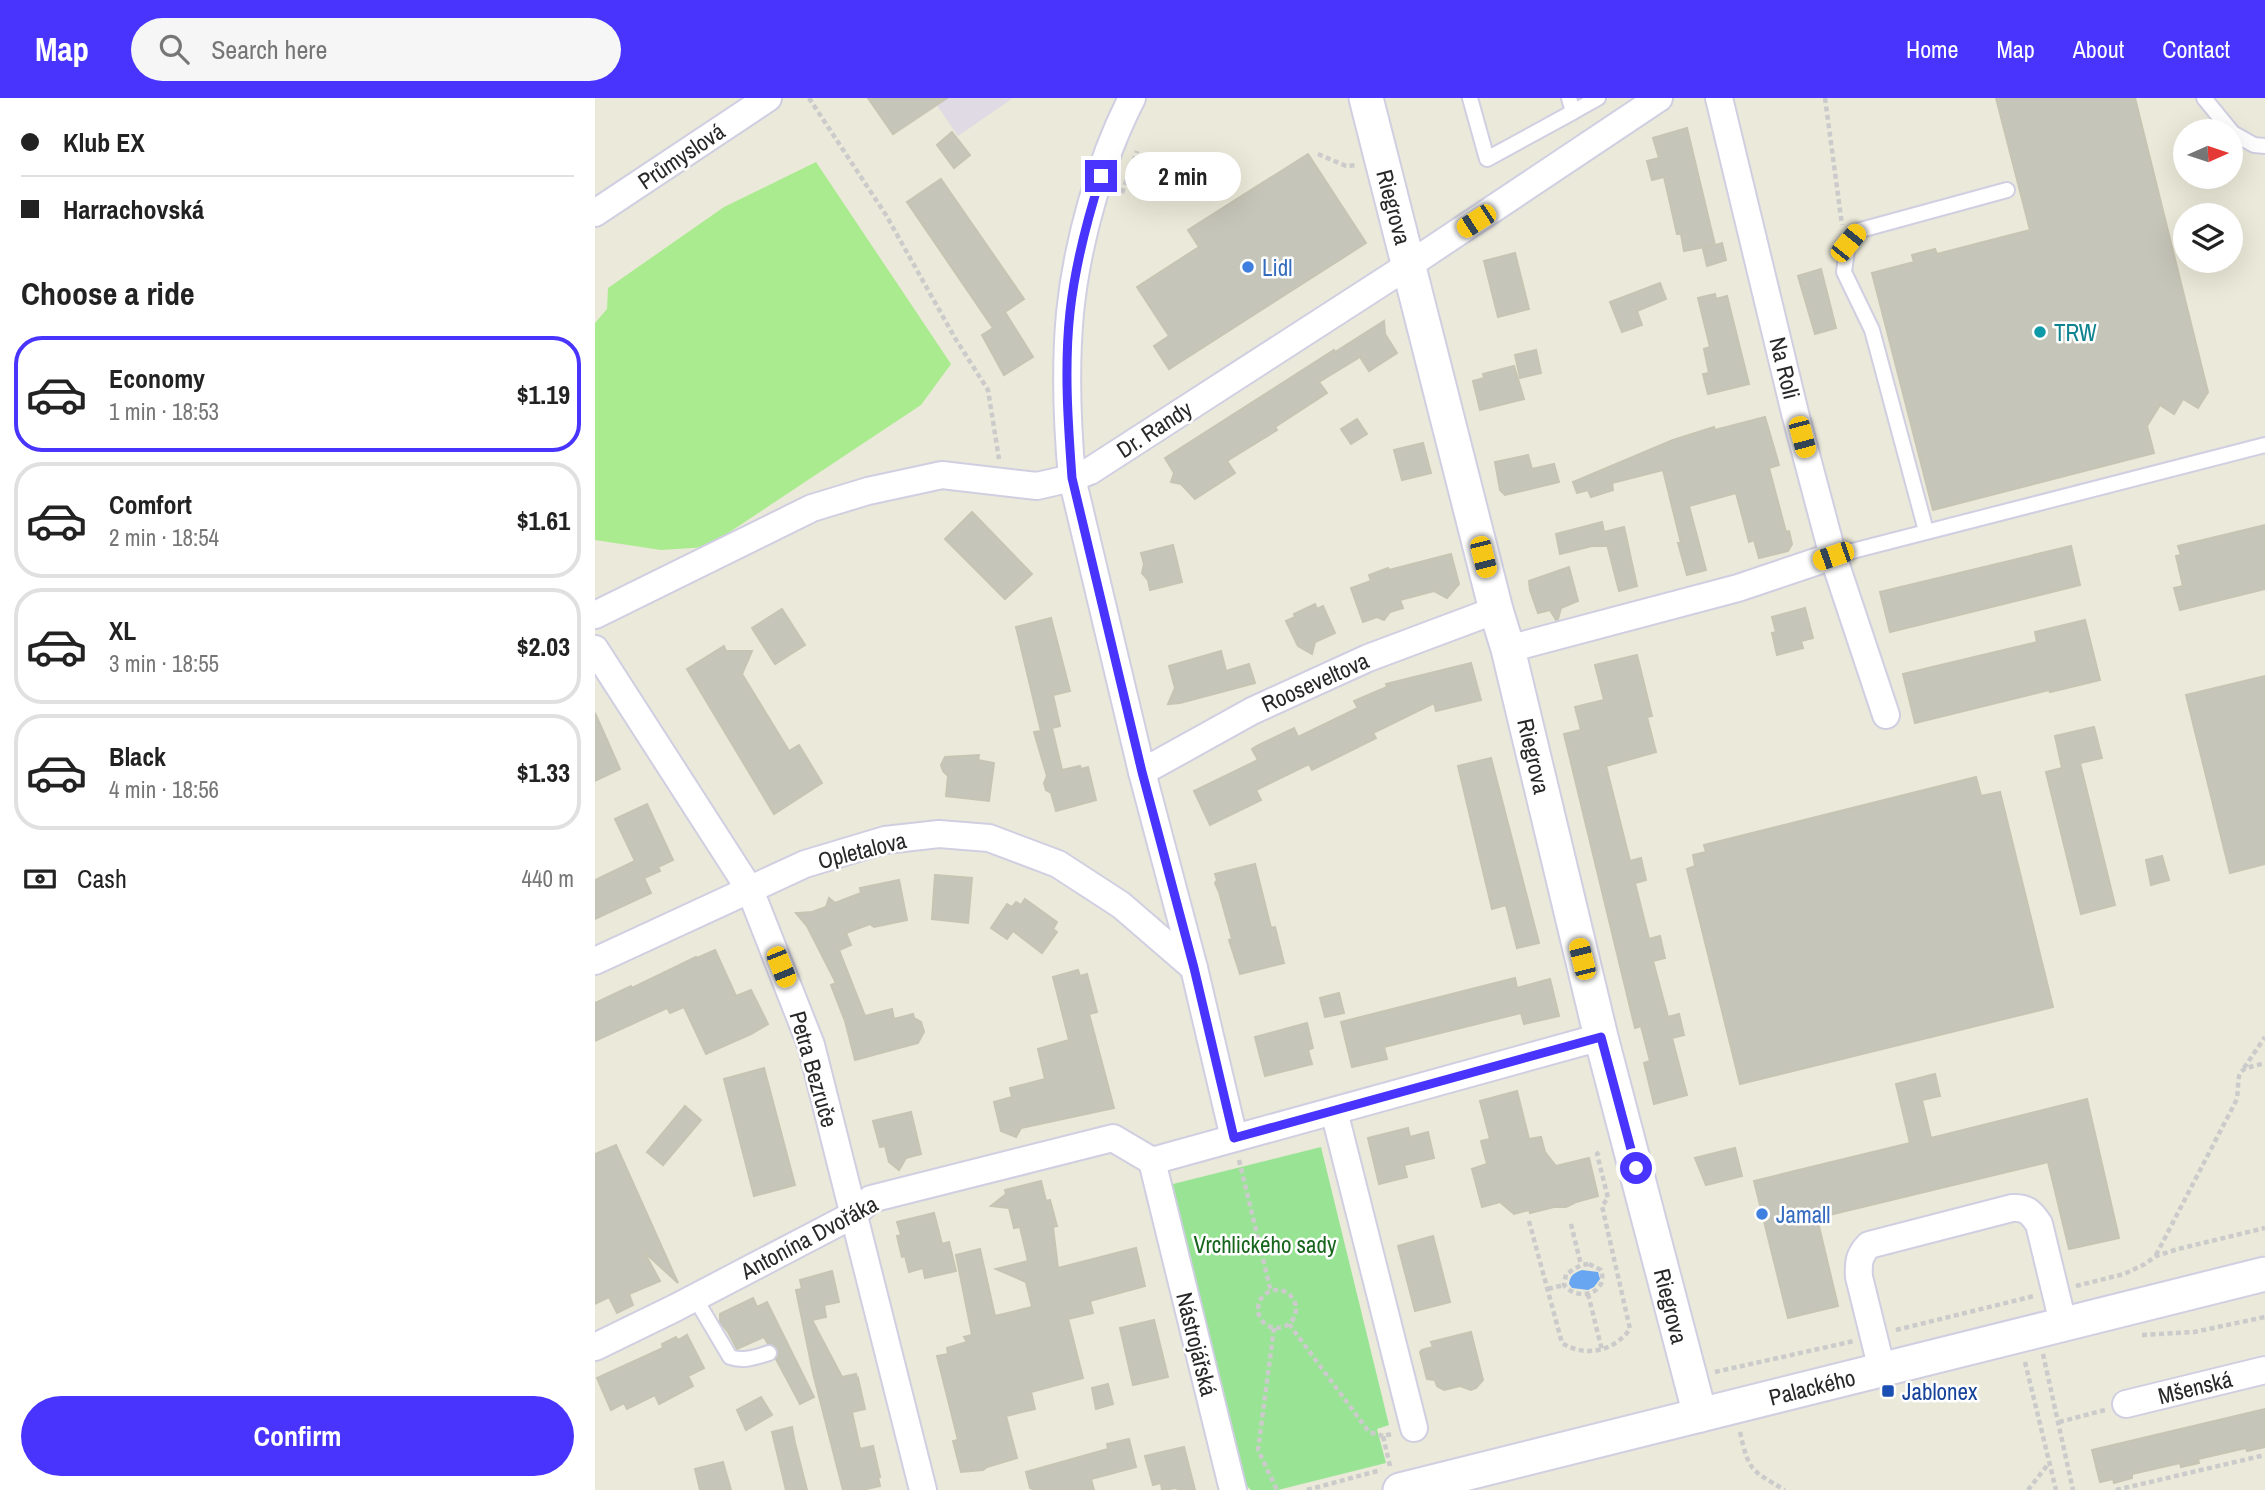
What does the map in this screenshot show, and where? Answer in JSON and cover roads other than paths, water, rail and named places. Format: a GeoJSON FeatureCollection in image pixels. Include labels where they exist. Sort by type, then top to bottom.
{"type":"FeatureCollection","features":[{"type":"Feature","properties":{"kind":"street","name":"Průmyslová"},"geometry":{"type":"LineString","coordinates":[[595,213],[768,98]]}},
{"type":"Feature","properties":{"kind":"street"},"geometry":{"type":"LineString","coordinates":[[1132,98],[1106,158],[1077,267],[1068,348],[1068,429],[1072,478],[1142,772],[1194,968],[1234,1138]]}},
{"type":"Feature","properties":{"kind":"street","name":"Riegrova"},"geometry":{"type":"LineString","coordinates":[[1366,98],[1508,649],[1601,1037],[1700,1415]]}},
{"type":"Feature","properties":{"kind":"street","name":"Dr. Randy"},"geometry":{"type":"LineString","coordinates":[[595,615],[812,508],[868,491],[942,475],[1037,486],[1090,471],[1409,265],[1631,107],[1659,98]]}},
{"type":"Feature","properties":{"kind":"street","name":"Na Roli"},"geometry":{"type":"LineString","coordinates":[[1719,98],[1792,400],[1833,556],[1886,715]]}},
{"type":"Feature","properties":{"kind":"street"},"geometry":{"type":"LineString","coordinates":[[1508,649],[1738,588],[1833,556]]}},
{"type":"Feature","properties":{"kind":"street","name":"Rooseveltova"},"geometry":{"type":"LineString","coordinates":[[1142,772],[1252,711],[1368,657],[1496,610]]}},
{"type":"Feature","properties":{"kind":"street","name":"Petra Bezruče"},"geometry":{"type":"LineString","coordinates":[[595,649],[750,890],[811,1045],[923,1490]]}},
{"type":"Feature","properties":{"kind":"street","name":"Opletalova"},"geometry":{"type":"LineString","coordinates":[[595,961],[805,864],[885,840],[939,834],[989,838],[1058,864],[1121,905],[1194,968]]}},
{"type":"Feature","properties":{"kind":"street"},"geometry":{"type":"LineString","coordinates":[[1152,1161],[1601,1037]]}},
{"type":"Feature","properties":{"kind":"street"},"geometry":{"type":"LineString","coordinates":[[1333,1111],[1414,1428]]}},
{"type":"Feature","properties":{"kind":"street","name":"Antonína Dvořáka"},"geometry":{"type":"LineString","coordinates":[[595,1347],[853,1215],[870,1199],[1113,1138],[1152,1161]]}},
{"type":"Feature","properties":{"kind":"street","name":"Nástrojářská"},"geometry":{"type":"LineString","coordinates":[[1152,1161],[1233,1490]]}},
{"type":"Feature","properties":{"kind":"street"},"geometry":{"type":"LineString","coordinates":[[1882,1370],[1859,1277],[1861,1253],[1869,1245],[2022,1207],[2031,1213],[2039,1224],[2063,1323]]}},
{"type":"Feature","properties":{"kind":"street","name":"Palackého"},"geometry":{"type":"LineString","coordinates":[[1400,1490],[2265,1274]]}},
{"type":"Feature","properties":{"kind":"street","name":"Mšenská"},"geometry":{"type":"LineString","coordinates":[[2126,1404],[2265,1370]]}},
{"type":"Feature","properties":{"kind":"lane"},"geometry":{"type":"LineString","coordinates":[[1470,98],[1487,159],[1571,105],[1598,98]]}},
{"type":"Feature","properties":{"kind":"lane"},"geometry":{"type":"LineString","coordinates":[[2204,98],[2221,119]]}},
{"type":"Feature","properties":{"kind":"lane"},"geometry":{"type":"LineString","coordinates":[[2243,139],[2254,145],[2265,145]]}},
{"type":"Feature","properties":{"kind":"lane"},"geometry":{"type":"LineString","coordinates":[[1926,531],[1872,330],[1844,272],[1848,243],[1857,231],[2007,190]]}},
{"type":"Feature","properties":{"kind":"lane"},"geometry":{"type":"LineString","coordinates":[[1833,556],[2265,445]]}},
{"type":"Feature","properties":{"kind":"lane"},"geometry":{"type":"LineString","coordinates":[[695,1298],[730,1357],[738,1360],[769,1353]]}},
{"type":"Feature","properties":{"kind":"water"},"geometry":{"type":"Polygon","coordinates":[[[1582,1270],[1598,1272],[1600,1279],[1588,1290],[1572,1288],[1569,1284],[1570,1278],[1582,1270]]]}},
{"type":"Feature","properties":{"kind":"place","name":"Lidl"},"geometry":{"type":"Point","coordinates":[1248,267]}},
{"type":"Feature","properties":{"kind":"place","name":"TRW"},"geometry":{"type":"Point","coordinates":[2040,332]}},
{"type":"Feature","properties":{"kind":"place","name":"Jamall"},"geometry":{"type":"Point","coordinates":[1762,1214]}},
{"type":"Feature","properties":{"kind":"place","name":"Jablonex"},"geometry":{"type":"Point","coordinates":[1888,1391]}},
{"type":"Feature","properties":{"kind":"park label","name":"Vrchlického sady"},"geometry":{"type":"Point","coordinates":[1265,1244]}}]}
